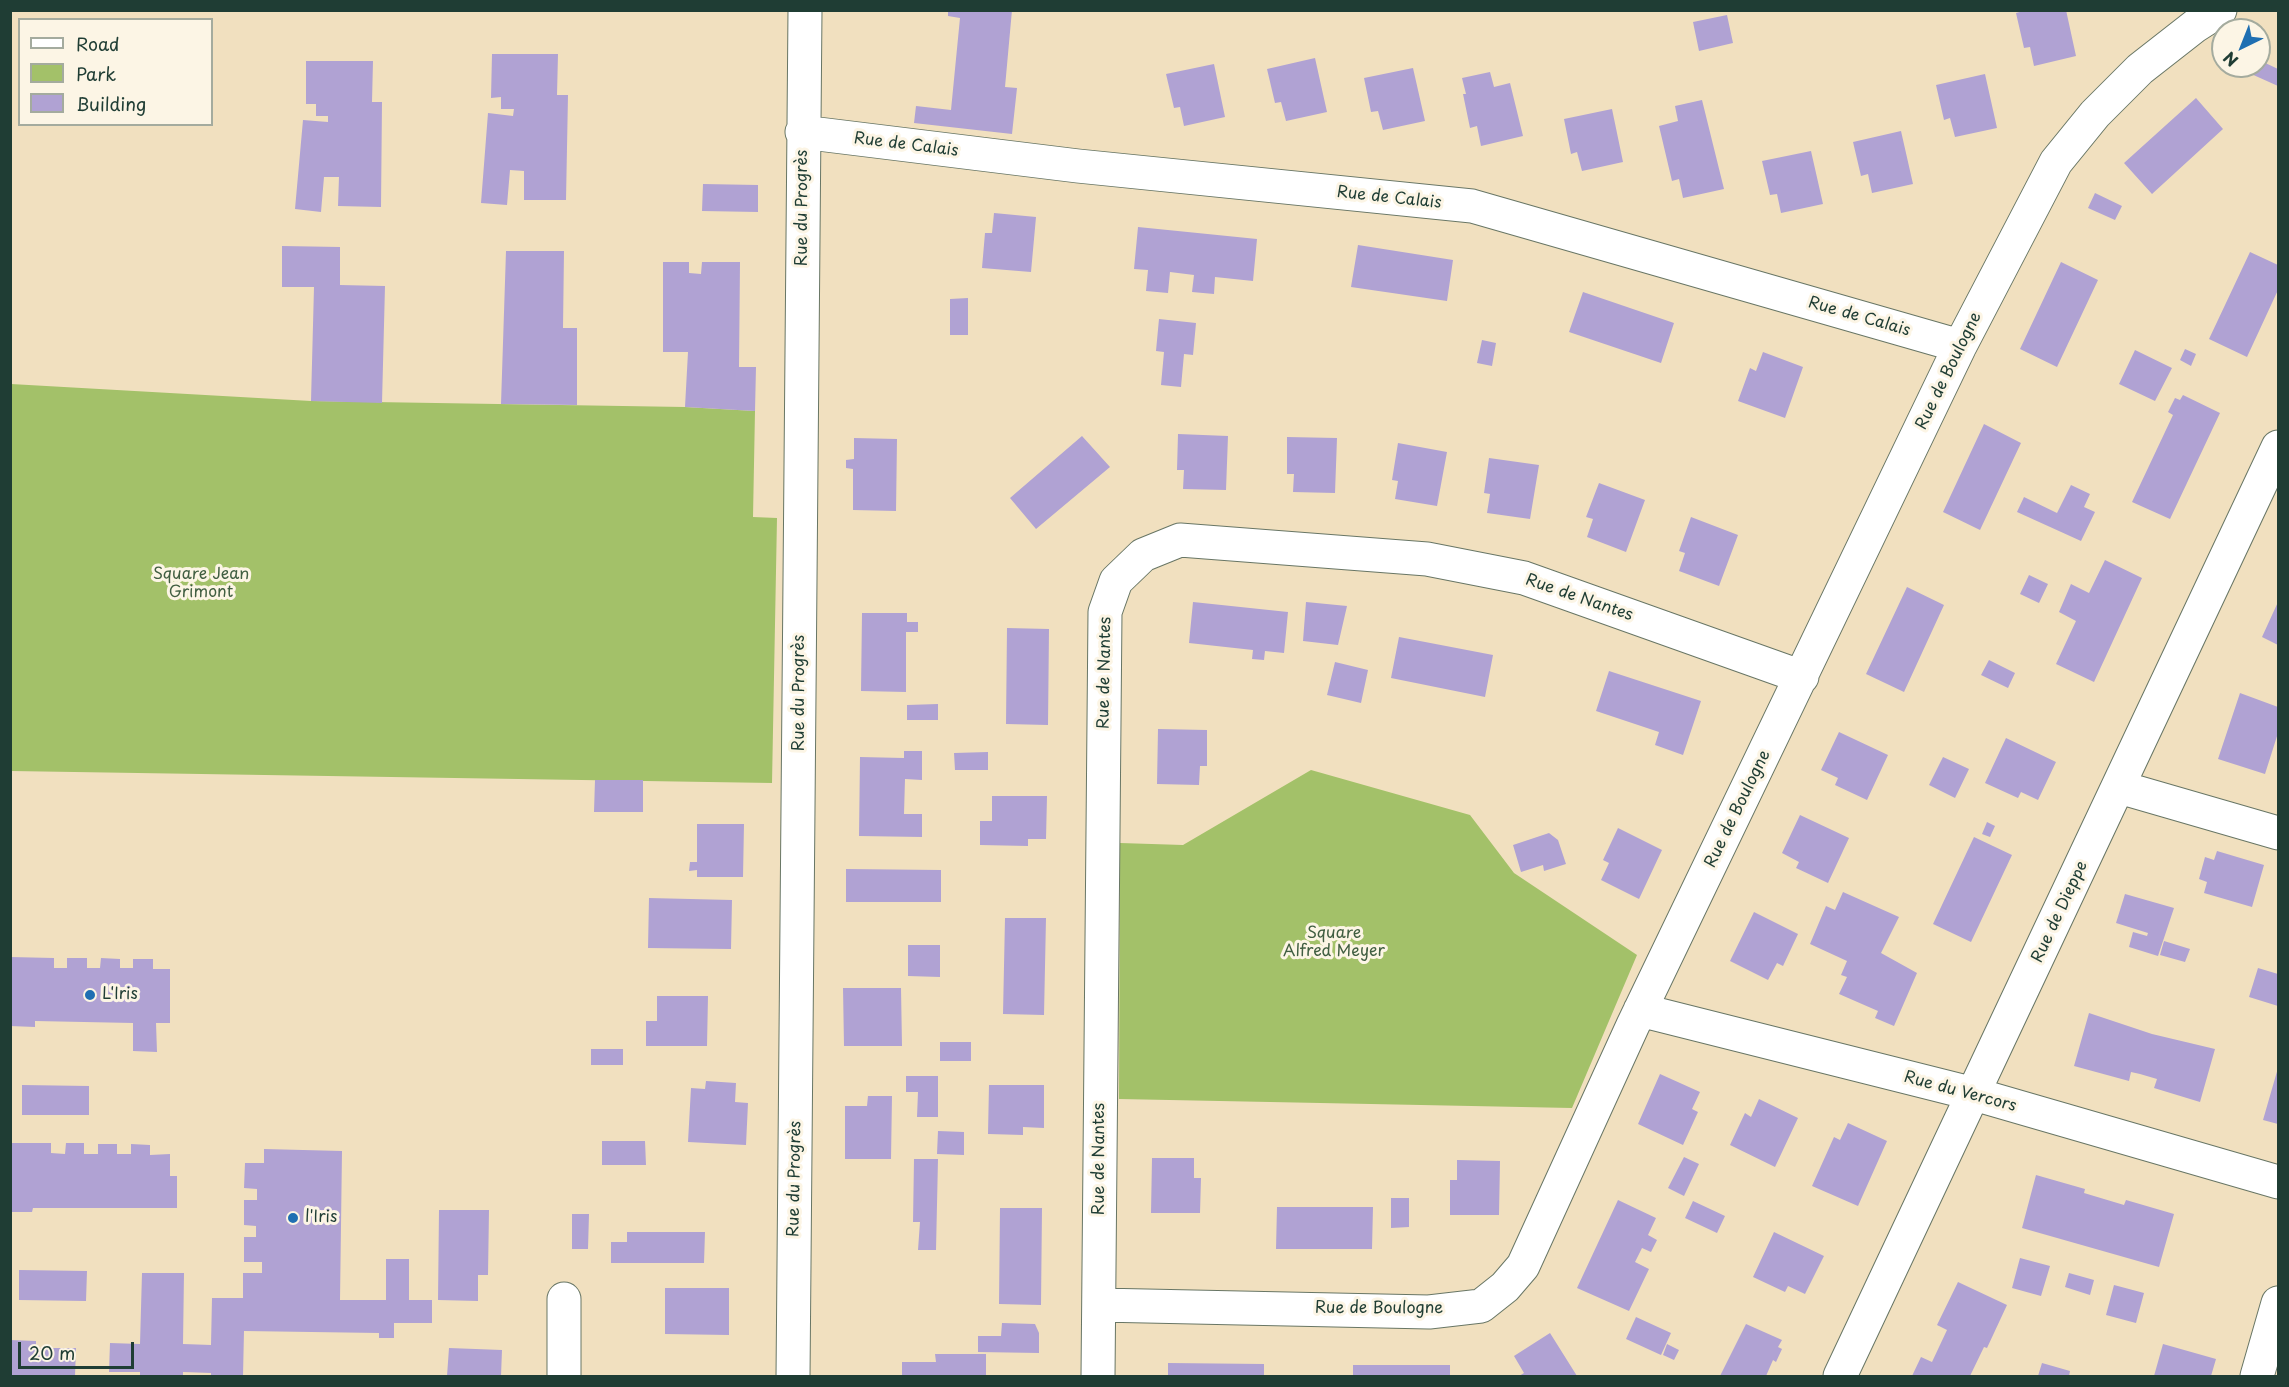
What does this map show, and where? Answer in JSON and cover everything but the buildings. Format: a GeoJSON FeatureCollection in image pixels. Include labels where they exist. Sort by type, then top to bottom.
{"type":"FeatureCollection","features":[{"type":"Feature","properties":{"kind":"street","name":"Rue du Progrès"},"geometry":{"type":"LineString","coordinates":[[793,1377],[804,364],[802,132],[805,10]]}},
{"type":"Feature","properties":{"kind":"street","name":"Rue de Boulogne"},"geometry":{"type":"LineString","coordinates":[[1099,1305],[1428,1312],[1481,1306],[1505,1287],[1523,1266],[1640,1010],[1802,677],[1959,346],[2056,162],[2095,114],[2140,69],[2195,26],[2220,10]]}},
{"type":"Feature","properties":{"kind":"street","name":"Rue de Calais"},"geometry":{"type":"LineString","coordinates":[[802,132],[1078,166],[1472,206],[1959,346]]}},
{"type":"Feature","properties":{"kind":"street","name":"Rue de Dieppe"},"geometry":{"type":"LineString","coordinates":[[1840,1377],[2278,447]]}},
{"type":"Feature","properties":{"kind":"street","name":"Rue de Nantes"},"geometry":{"type":"LineString","coordinates":[[1098,1377],[1105,612],[1116,581],[1143,555],[1180,540],[1358,552],[1438,561],[1524,578],[1802,677]]}},
{"type":"Feature","properties":{"kind":"street"},"geometry":{"type":"LineString","coordinates":[[2119,787],[2278,833]]}},
{"type":"Feature","properties":{"kind":"street","name":"Rue du Vercors"},"geometry":{"type":"LineString","coordinates":[[1640,1010],[1974,1094],[2278,1182]]}},
{"type":"Feature","properties":{"kind":"street"},"geometry":{"type":"LineString","coordinates":[[564,1299],[564,1377]]}},
{"type":"Feature","properties":{"kind":"street"},"geometry":{"type":"LineString","coordinates":[[2257,1377],[2278,1303]]}},
{"type":"Feature","properties":{"kind":"green space","name":"Square Jean Grimont"},"geometry":{"type":"Polygon","coordinates":[[[11,384],[311,401],[685,407],[755,411],[753,517],[777,518],[772,783],[11,771],[11,384]]]}},
{"type":"Feature","properties":{"kind":"green space","name":"Square Alfred Meyer"},"geometry":{"type":"Polygon","coordinates":[[[1311,770],[1470,815],[1514,873],[1637,955],[1572,1108],[1119,1099],[1120,843],[1183,845],[1311,770]]]}},
{"type":"Feature","properties":{"kind":"place","name":"L'Iris"},"geometry":{"type":"Point","coordinates":[90,995]}},
{"type":"Feature","properties":{"kind":"place","name":"l'Iris"},"geometry":{"type":"Point","coordinates":[293,1218]}}]}
